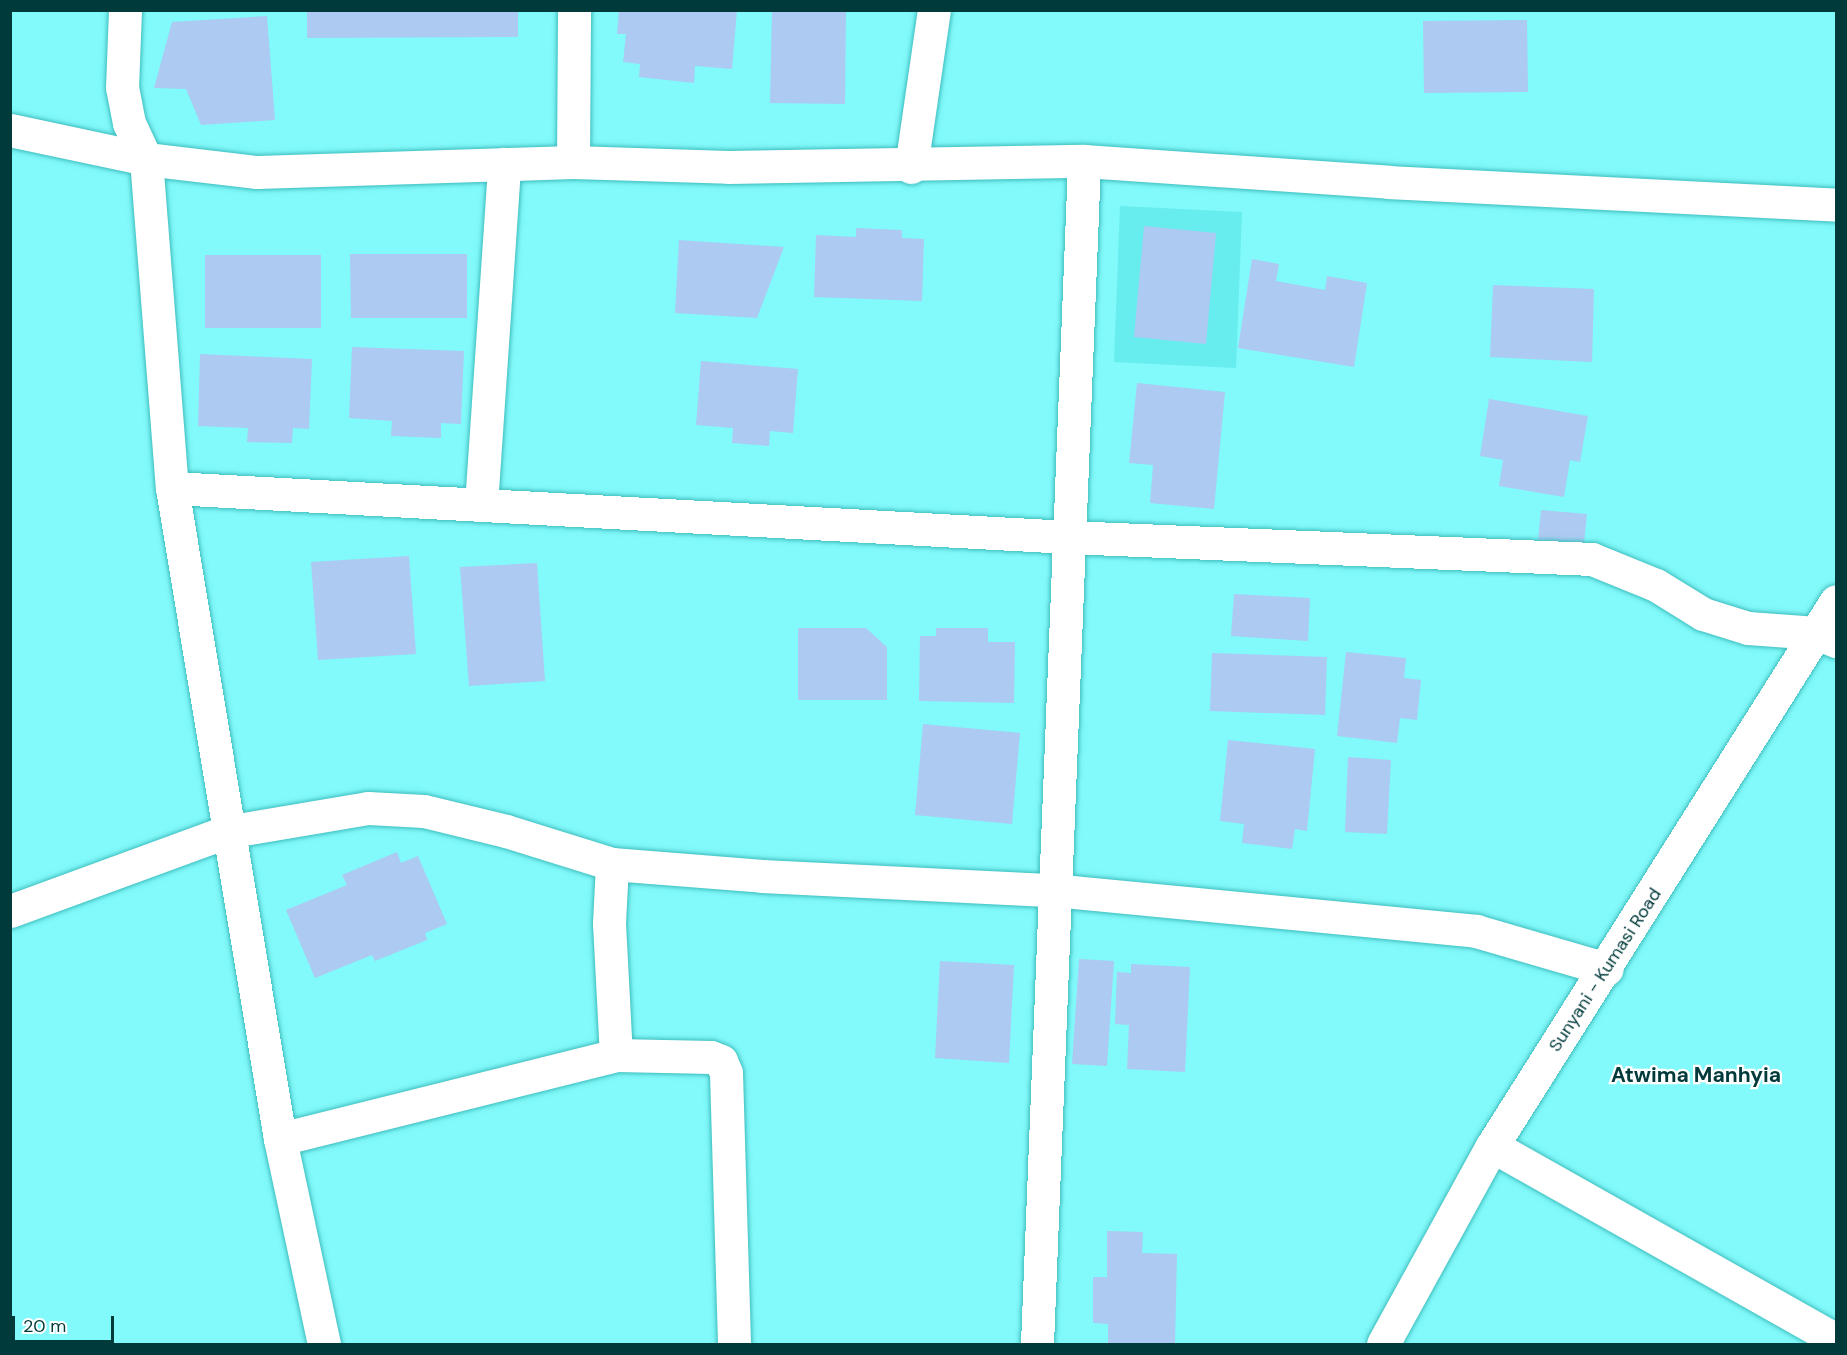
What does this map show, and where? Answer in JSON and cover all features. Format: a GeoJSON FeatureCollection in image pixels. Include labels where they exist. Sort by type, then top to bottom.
{"type":"FeatureCollection","features":[{"type":"Feature","properties":{"kind":"street"},"geometry":{"type":"LineString","coordinates":[[125,10],[122,87],[129,123],[146,159],[172,488],[226,832],[280,1139],[324,1344]]}},
{"type":"Feature","properties":{"kind":"street"},"geometry":{"type":"LineString","coordinates":[[573,162],[574,10]]}},
{"type":"Feature","properties":{"kind":"street"},"geometry":{"type":"LineString","coordinates":[[911,167],[934,10]]}},
{"type":"Feature","properties":{"kind":"street"},"geometry":{"type":"LineString","coordinates":[[10,130],[146,159],[257,172],[573,162],[728,167],[911,167],[1084,161],[1389,182],[1836,205]]}},
{"type":"Feature","properties":{"kind":"street"},"geometry":{"type":"LineString","coordinates":[[1037,1344],[1052,890],[1084,161]]}},
{"type":"Feature","properties":{"kind":"street"},"geometry":{"type":"LineString","coordinates":[[481,505],[504,164]]}},
{"type":"Feature","properties":{"kind":"street"},"geometry":{"type":"LineString","coordinates":[[172,488],[1068,537],[1592,559],[1656,585],[1703,614],[1748,628],[1827,637]]}},
{"type":"Feature","properties":{"kind":"street","name":"Sunyani - Kumasi Road"},"geometry":{"type":"LineString","coordinates":[[1383,1344],[1492,1146],[1827,637],[1836,601]]}},
{"type":"Feature","properties":{"kind":"street"},"geometry":{"type":"LineString","coordinates":[[10,911],[226,832],[368,808],[424,811],[506,831],[612,864],[763,876],[1052,890],[1476,931],[1607,969]]}},
{"type":"Feature","properties":{"kind":"street"},"geometry":{"type":"LineString","coordinates":[[612,864],[609,923],[616,1055]]}},
{"type":"Feature","properties":{"kind":"street"},"geometry":{"type":"LineString","coordinates":[[280,1139],[616,1055],[711,1056],[721,1061],[726,1073],[734,1344]]}},
{"type":"Feature","properties":{"kind":"street"},"geometry":{"type":"LineString","coordinates":[[1492,1146],[1836,1340]]}},
{"type":"Feature","properties":{"kind":"shaded area"},"geometry":{"type":"Polygon","coordinates":[[[1120,206],[1242,212],[1236,368],[1114,362],[1120,206]]]}},
{"type":"Feature","properties":{"kind":"building"},"geometry":{"type":"Polygon","coordinates":[[[307,10],[518,10],[518,37],[307,38],[307,10]]]}},
{"type":"Feature","properties":{"kind":"building"},"geometry":{"type":"Polygon","coordinates":[[[619,10],[737,10],[732,69],[695,66],[694,83],[639,77],[640,64],[623,62],[626,34],[617,34],[619,10]]]}},
{"type":"Feature","properties":{"kind":"building"},"geometry":{"type":"Polygon","coordinates":[[[772,10],[846,10],[845,104],[770,103],[772,10]]]}},
{"type":"Feature","properties":{"kind":"building"},"geometry":{"type":"Polygon","coordinates":[[[267,16],[275,120],[201,125],[186,89],[154,88],[172,22],[267,16]]]}},
{"type":"Feature","properties":{"kind":"building"},"geometry":{"type":"Polygon","coordinates":[[[1527,20],[1528,92],[1424,93],[1423,21],[1527,20]]]}},
{"type":"Feature","properties":{"kind":"building"},"geometry":{"type":"Polygon","coordinates":[[[1144,226],[1216,233],[1206,344],[1134,337],[1144,226]]]}},
{"type":"Feature","properties":{"kind":"building"},"geometry":{"type":"Polygon","coordinates":[[[856,228],[902,230],[902,238],[924,239],[922,301],[814,297],[816,235],[856,237],[856,228]]]}},
{"type":"Feature","properties":{"kind":"building"},"geometry":{"type":"Polygon","coordinates":[[[679,240],[784,247],[757,318],[675,313],[679,240]]]}},
{"type":"Feature","properties":{"kind":"building"},"geometry":{"type":"Polygon","coordinates":[[[350,254],[467,254],[467,318],[351,318],[350,254]]]}},
{"type":"Feature","properties":{"kind":"building"},"geometry":{"type":"Polygon","coordinates":[[[205,255],[321,255],[321,328],[205,328],[205,255]]]}},
{"type":"Feature","properties":{"kind":"building"},"geometry":{"type":"Polygon","coordinates":[[[1252,259],[1279,264],[1276,281],[1325,290],[1327,276],[1367,283],[1354,367],[1238,348],[1252,259]]]}},
{"type":"Feature","properties":{"kind":"building"},"geometry":{"type":"Polygon","coordinates":[[[1493,285],[1594,289],[1592,362],[1490,357],[1493,285]]]}},
{"type":"Feature","properties":{"kind":"building"},"geometry":{"type":"Polygon","coordinates":[[[352,347],[464,351],[461,424],[441,423],[441,438],[391,436],[392,421],[349,418],[352,347]]]}},
{"type":"Feature","properties":{"kind":"building"},"geometry":{"type":"Polygon","coordinates":[[[200,354],[312,359],[309,429],[293,428],[292,443],[247,442],[248,428],[198,426],[200,354]]]}},
{"type":"Feature","properties":{"kind":"building"},"geometry":{"type":"Polygon","coordinates":[[[701,361],[798,369],[793,433],[770,431],[769,446],[732,443],[733,428],[696,425],[701,361]]]}},
{"type":"Feature","properties":{"kind":"building"},"geometry":{"type":"Polygon","coordinates":[[[1137,383],[1225,392],[1214,509],[1150,503],[1153,465],[1129,463],[1137,383]]]}},
{"type":"Feature","properties":{"kind":"building"},"geometry":{"type":"Polygon","coordinates":[[[1489,399],[1588,416],[1580,462],[1570,460],[1564,497],[1499,486],[1503,460],[1480,456],[1489,399]]]}},
{"type":"Feature","properties":{"kind":"building"},"geometry":{"type":"Polygon","coordinates":[[[1541,510],[1587,514],[1584,543],[1538,540],[1541,510]]]}},
{"type":"Feature","properties":{"kind":"building"},"geometry":{"type":"Polygon","coordinates":[[[409,556],[416,654],[318,660],[311,562],[409,556]]]}},
{"type":"Feature","properties":{"kind":"building"},"geometry":{"type":"Polygon","coordinates":[[[537,563],[545,681],[469,686],[460,567],[537,563]]]}},
{"type":"Feature","properties":{"kind":"building"},"geometry":{"type":"Polygon","coordinates":[[[1234,594],[1310,598],[1308,641],[1231,636],[1234,594]]]}},
{"type":"Feature","properties":{"kind":"building"},"geometry":{"type":"Polygon","coordinates":[[[798,628],[866,628],[887,647],[887,700],[798,700],[798,628]]]}},
{"type":"Feature","properties":{"kind":"building"},"geometry":{"type":"Polygon","coordinates":[[[936,628],[988,628],[988,642],[1015,642],[1014,703],[919,701],[920,636],[936,636],[936,628]]]}},
{"type":"Feature","properties":{"kind":"building"},"geometry":{"type":"Polygon","coordinates":[[[1346,652],[1406,658],[1404,678],[1421,680],[1417,720],[1400,718],[1397,743],[1337,736],[1346,652]]]}},
{"type":"Feature","properties":{"kind":"building"},"geometry":{"type":"Polygon","coordinates":[[[1212,653],[1327,657],[1325,715],[1210,711],[1212,653]]]}},
{"type":"Feature","properties":{"kind":"building"},"geometry":{"type":"Polygon","coordinates":[[[923,724],[1020,733],[1012,824],[915,815],[923,724]]]}},
{"type":"Feature","properties":{"kind":"building"},"geometry":{"type":"Polygon","coordinates":[[[1228,740],[1315,749],[1307,831],[1295,829],[1292,849],[1242,843],[1244,824],[1220,821],[1228,740]]]}},
{"type":"Feature","properties":{"kind":"building"},"geometry":{"type":"Polygon","coordinates":[[[1348,757],[1391,760],[1387,834],[1345,832],[1348,757]]]}},
{"type":"Feature","properties":{"kind":"building"},"geometry":{"type":"Polygon","coordinates":[[[397,852],[401,863],[418,856],[447,924],[425,933],[427,940],[375,961],[372,955],[315,978],[286,910],[347,885],[342,875],[397,852]]]}},
{"type":"Feature","properties":{"kind":"building"},"geometry":{"type":"Polygon","coordinates":[[[1079,959],[1114,961],[1107,1066],[1072,1064],[1079,959]]]}},
{"type":"Feature","properties":{"kind":"building"},"geometry":{"type":"Polygon","coordinates":[[[940,961],[1014,965],[1009,1063],[935,1058],[940,961]]]}},
{"type":"Feature","properties":{"kind":"building"},"geometry":{"type":"Polygon","coordinates":[[[1131,964],[1190,967],[1185,1072],[1127,1069],[1129,1025],[1115,1024],[1117,972],[1131,973],[1131,964]]]}},
{"type":"Feature","properties":{"kind":"building"},"geometry":{"type":"Polygon","coordinates":[[[1107,1231],[1143,1232],[1142,1253],[1177,1254],[1175,1344],[1108,1344],[1108,1324],[1093,1323],[1093,1277],[1107,1277],[1107,1231]]]}},
{"type":"Feature","properties":{"kind":"district","name":"Atwima Manhyia"},"geometry":{"type":"Point","coordinates":[1696,1075]}}]}
